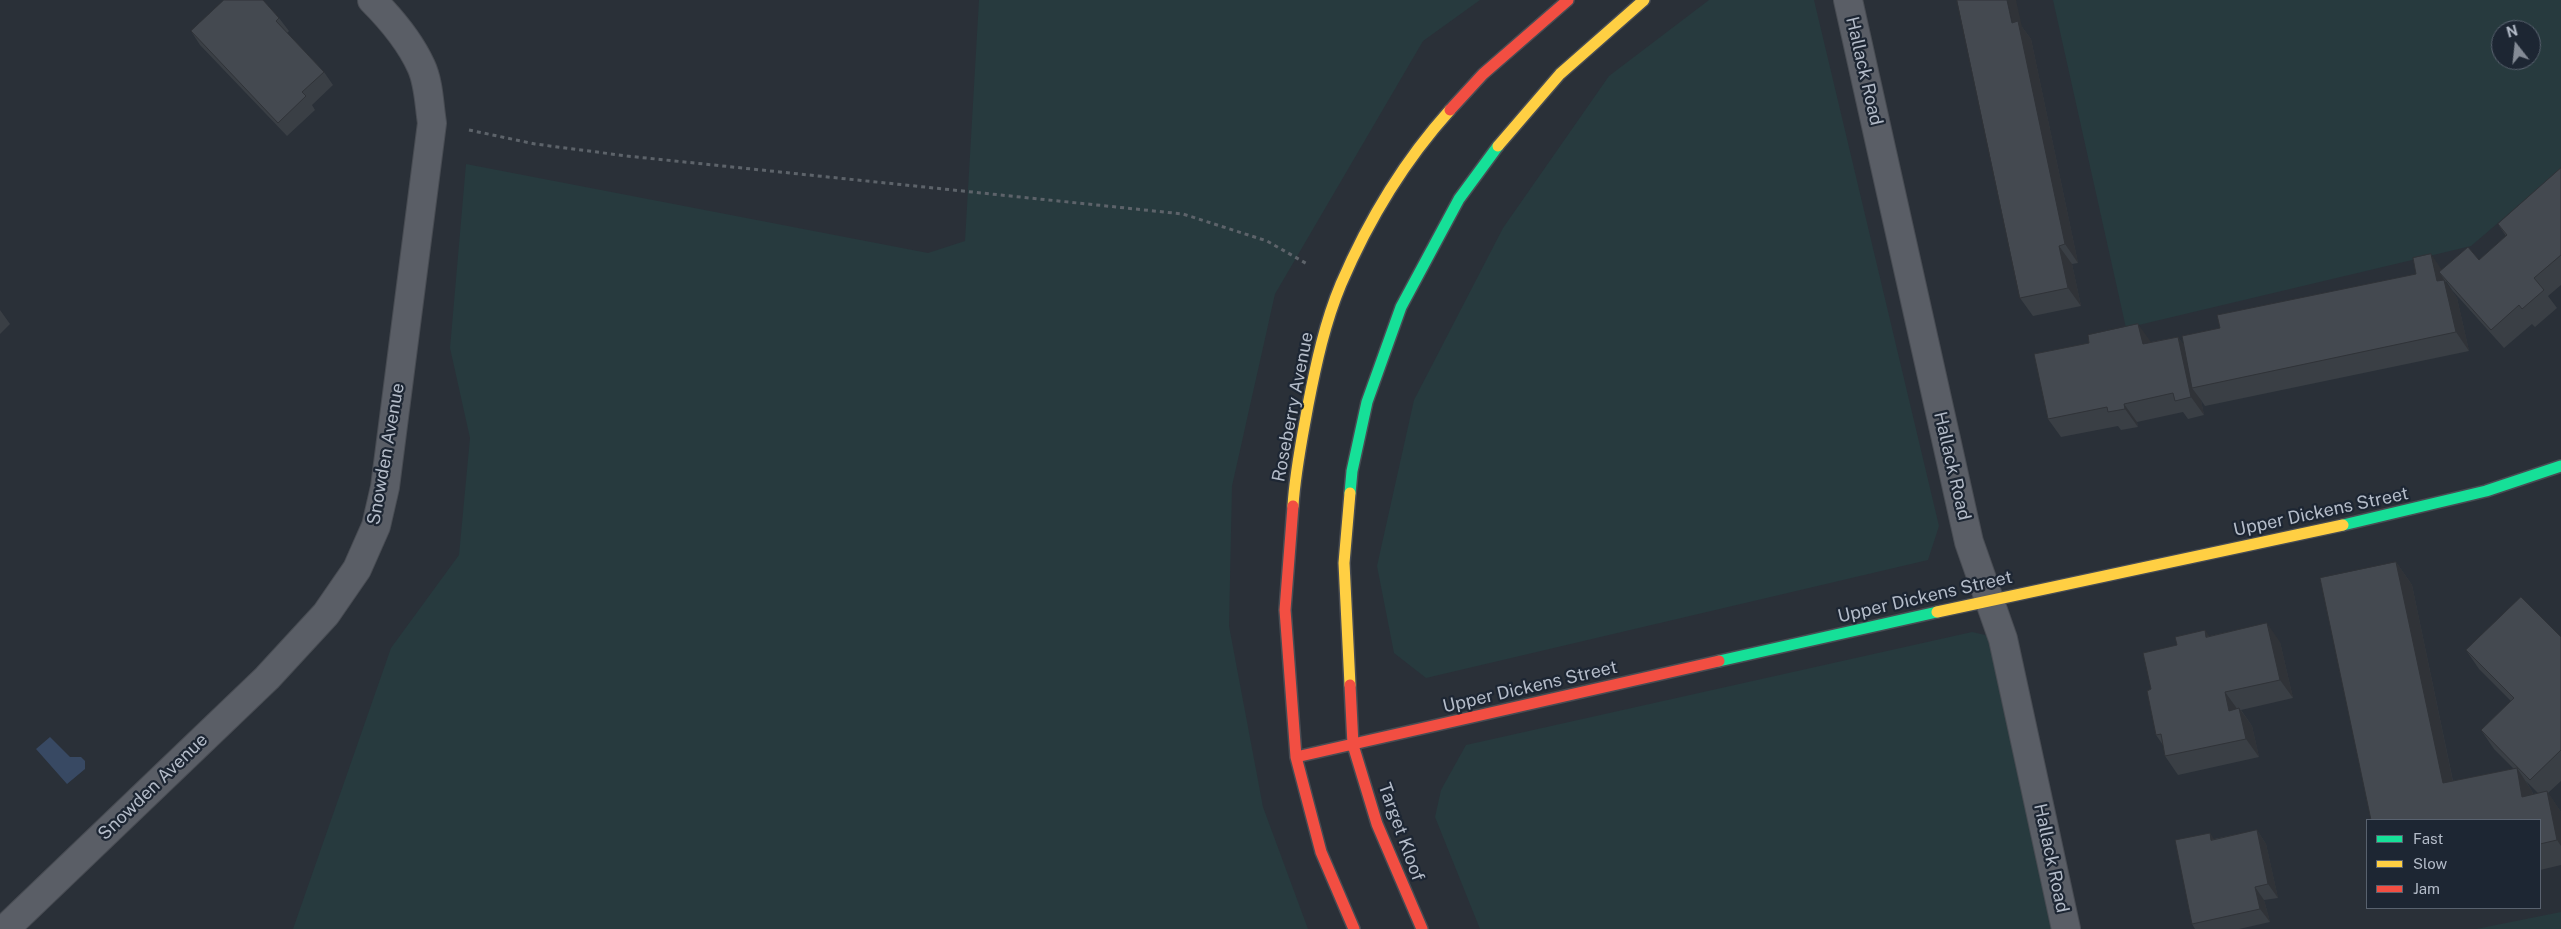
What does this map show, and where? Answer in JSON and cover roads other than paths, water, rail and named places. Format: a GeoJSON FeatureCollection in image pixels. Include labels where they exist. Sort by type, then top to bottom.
{"type":"FeatureCollection","features":[{"type":"Feature","properties":{"kind":"main road","name":"Roseberry Avenue"},"geometry":{"type":"LineString","coordinates":[[1296,756],[1285,610],[1295,473],[1318,356],[1341,284],[1382,205],[1429,134],[1483,74],[1568,0]]}},
{"type":"Feature","properties":{"kind":"main road"},"geometry":{"type":"LineString","coordinates":[[1353,745],[1344,564],[1352,471],[1367,402],[1401,307],[1459,199],[1508,132],[1560,74],[1644,0]]}},
{"type":"Feature","properties":{"kind":"main road","name":"Upper Dickens Street"},"geometry":{"type":"LineString","coordinates":[[1296,756],[1353,745],[1990,600],[2393,515],[2486,491],[2561,466]]}},
{"type":"Feature","properties":{"kind":"main road","name":"Target Kloof"},"geometry":{"type":"LineString","coordinates":[[1353,745],[1377,824],[1422,929]]}},
{"type":"Feature","properties":{"kind":"main road"},"geometry":{"type":"LineString","coordinates":[[1296,756],[1321,852],[1354,929]]}},
{"type":"Feature","properties":{"kind":"street","name":"Snowden Avenue"},"geometry":{"type":"LineString","coordinates":[[5,929],[267,678],[326,614],[357,569],[376,526],[385,487],[432,123],[427,89],[421,66],[387,14],[372,0]]}},
{"type":"Feature","properties":{"kind":"street","name":"Hallack Road"},"geometry":{"type":"LineString","coordinates":[[1848,0],[1969,542],[2003,639],[2066,929]]}},
{"type":"Feature","properties":{"kind":"water"},"geometry":{"type":"Polygon","coordinates":[[[50,737],[70,757],[81,757],[85,761],[85,769],[67,784],[36,749],[50,737]]]}}]}
